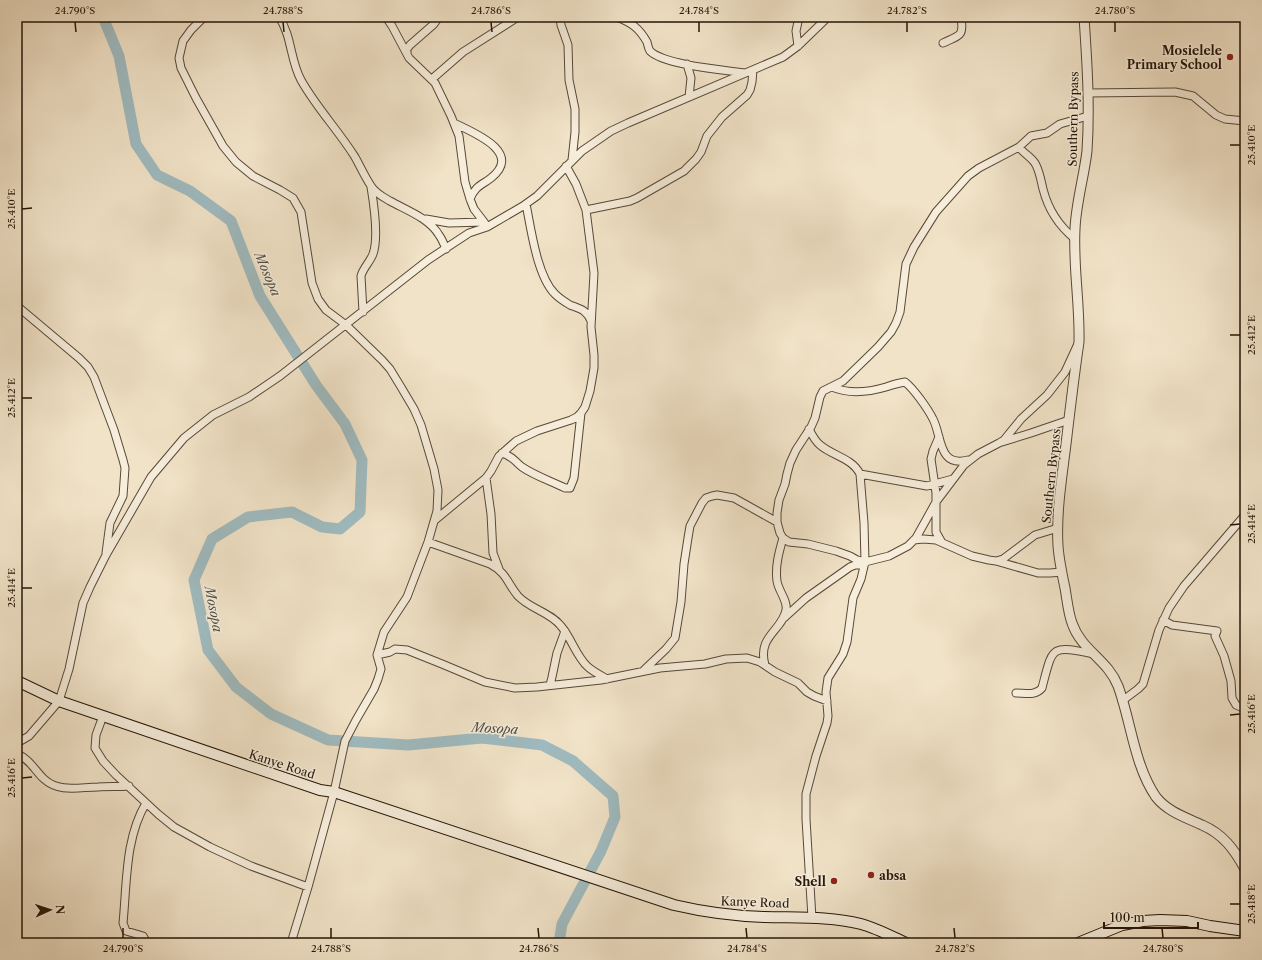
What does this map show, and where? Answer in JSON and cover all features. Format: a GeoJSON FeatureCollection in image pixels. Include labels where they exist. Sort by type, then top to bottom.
{"type":"FeatureCollection","features":[{"type":"Feature","properties":{"kind":"main road","name":"Kanye Road"},"geometry":{"type":"LineString","coordinates":[[17,681],[59,701],[306,785],[334,792],[674,905],[714,914],[812,918],[842,921],[862,925],[906,943]]}},
{"type":"Feature","properties":{"kind":"main road"},"geometry":{"type":"LineString","coordinates":[[1078,943],[1122,925],[1143,921],[1175,920],[1245,931]]}},
{"type":"Feature","properties":{"kind":"street"},"geometry":{"type":"LineString","coordinates":[[204,17],[191,30],[183,42],[179,58],[181,68],[223,146],[236,162],[253,176],[293,198],[301,212],[314,291],[326,310],[372,350],[390,370],[414,409],[421,425],[436,479],[438,500],[435,520],[428,542],[407,597],[384,632],[377,655],[382,669],[345,742],[334,792],[291,943]]}},
{"type":"Feature","properties":{"kind":"street"},"geometry":{"type":"LineString","coordinates":[[279,17],[289,40],[300,79],[354,157],[371,187],[376,192],[422,218],[432,226],[440,235],[446,248]]}},
{"type":"Feature","properties":{"kind":"street"},"geometry":{"type":"LineString","coordinates":[[386,17],[414,63],[432,79],[437,87],[454,123],[458,136],[465,182],[470,199],[474,209],[485,224]]}},
{"type":"Feature","properties":{"kind":"street"},"geometry":{"type":"LineString","coordinates":[[407,53],[410,45],[434,24],[439,17]]}},
{"type":"Feature","properties":{"kind":"street"},"geometry":{"type":"LineString","coordinates":[[432,79],[463,52],[518,17]]}},
{"type":"Feature","properties":{"kind":"street"},"geometry":{"type":"LineString","coordinates":[[560,17],[561,25],[568,45],[569,80],[575,109],[576,132],[572,160]]}},
{"type":"Feature","properties":{"kind":"street"},"geometry":{"type":"LineString","coordinates":[[617,17],[630,22],[637,28],[651,51],[664,59],[746,73]]}},
{"type":"Feature","properties":{"kind":"street"},"geometry":{"type":"LineString","coordinates":[[798,17],[796,31],[798,46]]}},
{"type":"Feature","properties":{"kind":"street"},"geometry":{"type":"LineString","coordinates":[[17,743],[29,736],[59,701],[69,669],[84,603],[90,587],[106,555],[151,477],[184,438],[213,415],[249,396],[280,376],[346,326],[428,260],[469,233],[526,204],[549,184],[582,151],[611,131],[783,56],[798,46],[828,17]]}},
{"type":"Feature","properties":{"kind":"street"},"geometry":{"type":"LineString","coordinates":[[943,44],[960,36],[962,32],[961,17]]}},
{"type":"Feature","properties":{"kind":"street","name":"Southern Bypass"},"geometry":{"type":"LineString","coordinates":[[1084,17],[1088,116],[1085,163],[1077,209],[1075,239],[1079,342],[1060,493],[1058,528],[1058,546],[1062,572],[1072,623],[1081,641],[1113,675],[1145,776],[1158,799],[1166,808],[1203,825],[1216,833],[1228,843],[1245,869]]}},
{"type":"Feature","properties":{"kind":"street"},"geometry":{"type":"LineString","coordinates":[[687,64],[691,78],[690,97]]}},
{"type":"Feature","properties":{"kind":"street"},"geometry":{"type":"LineString","coordinates":[[586,210],[630,201],[684,171],[701,152],[707,136],[722,117],[747,95],[752,82],[753,70]]}},
{"type":"Feature","properties":{"kind":"street"},"geometry":{"type":"LineString","coordinates":[[1088,93],[1175,92],[1193,96],[1216,115],[1225,119],[1245,121]]}},
{"type":"Feature","properties":{"kind":"street"},"geometry":{"type":"LineString","coordinates":[[864,563],[836,551],[808,544],[789,542],[783,538],[780,533],[777,522],[779,500],[790,463],[796,450],[809,430],[823,391],[843,381],[878,347],[891,332],[900,312],[906,264],[914,247],[936,212],[968,176],[979,168],[1019,147],[1031,136],[1046,133],[1060,124],[1088,116]]}},
{"type":"Feature","properties":{"kind":"street"},"geometry":{"type":"LineString","coordinates":[[454,123],[487,140],[497,148],[501,156],[501,163],[498,171],[476,188],[470,199]]}},
{"type":"Feature","properties":{"kind":"street"},"geometry":{"type":"LineString","coordinates":[[1019,147],[1034,161],[1041,177],[1043,190],[1053,213],[1065,231],[1075,239]]}},
{"type":"Feature","properties":{"kind":"street"},"geometry":{"type":"LineString","coordinates":[[435,520],[486,478],[502,453],[516,441],[537,431],[571,420],[581,413],[585,407],[590,391],[594,368],[591,322],[594,274],[586,210],[576,184],[566,166]]}},
{"type":"Feature","properties":{"kind":"street"},"geometry":{"type":"LineString","coordinates":[[363,312],[361,276],[374,248],[374,214],[371,187]]}},
{"type":"Feature","properties":{"kind":"street"},"geometry":{"type":"LineString","coordinates":[[526,204],[540,267],[550,287],[561,299],[588,313],[591,322]]}},
{"type":"Feature","properties":{"kind":"street"},"geometry":{"type":"LineString","coordinates":[[422,218],[449,223],[485,224]]}},
{"type":"Feature","properties":{"kind":"street"},"geometry":{"type":"LineString","coordinates":[[18,308],[80,358],[88,367],[94,377],[114,430],[124,460],[124,489],[121,502],[110,523],[106,555]]}},
{"type":"Feature","properties":{"kind":"street"},"geometry":{"type":"LineString","coordinates":[[1000,443],[1021,419],[1055,386],[1079,342]]}},
{"type":"Feature","properties":{"kind":"street"},"geometry":{"type":"LineString","coordinates":[[832,386],[840,390],[851,392],[884,388],[905,382],[934,420],[944,452],[958,462],[969,460]]}},
{"type":"Feature","properties":{"kind":"street"},"geometry":{"type":"LineString","coordinates":[[502,453],[513,457],[529,471],[565,488],[570,488],[574,478],[581,413]]}},
{"type":"Feature","properties":{"kind":"street"},"geometry":{"type":"LineString","coordinates":[[765,665],[763,657],[765,645],[781,621],[806,598],[852,566],[889,556],[908,546],[914,540],[936,502],[969,460],[1000,443],[1031,434],[1069,420]]}},
{"type":"Feature","properties":{"kind":"street"},"geometry":{"type":"LineString","coordinates":[[809,430],[820,445],[845,458],[860,474],[864,523],[864,563],[861,579],[853,598],[848,642],[843,654],[828,678],[827,723],[810,775],[805,800],[812,918]]}},
{"type":"Feature","properties":{"kind":"street"},"geometry":{"type":"LineString","coordinates":[[939,437],[931,459],[935,485],[936,532],[941,541]]}},
{"type":"Feature","properties":{"kind":"street"},"geometry":{"type":"LineString","coordinates":[[860,474],[924,486],[935,485],[953,479]]}},
{"type":"Feature","properties":{"kind":"street"},"geometry":{"type":"LineString","coordinates":[[486,478],[493,553],[499,569],[524,601],[556,620],[565,631],[582,661],[595,673],[607,679]]}},
{"type":"Feature","properties":{"kind":"street"},"geometry":{"type":"LineString","coordinates":[[643,671],[669,646],[674,638],[681,602],[684,564],[690,526],[706,498],[712,496],[734,498],[777,522]]}},
{"type":"Feature","properties":{"kind":"street"},"geometry":{"type":"LineString","coordinates":[[1122,701],[1143,684],[1163,620],[1176,597],[1245,515]]}},
{"type":"Feature","properties":{"kind":"street"},"geometry":{"type":"LineString","coordinates":[[996,561],[1003,559],[1035,535],[1058,528]]}},
{"type":"Feature","properties":{"kind":"street"},"geometry":{"type":"LineString","coordinates":[[781,621],[786,611],[786,606],[777,581],[777,568],[783,538]]}},
{"type":"Feature","properties":{"kind":"street"},"geometry":{"type":"LineString","coordinates":[[914,540],[930,539],[941,541],[972,556],[1038,573],[1062,572]]}},
{"type":"Feature","properties":{"kind":"street"},"geometry":{"type":"LineString","coordinates":[[428,542],[490,564],[499,569]]}},
{"type":"Feature","properties":{"kind":"street"},"geometry":{"type":"LineString","coordinates":[[1163,620],[1172,624],[1217,631],[1216,636],[1224,656],[1231,681],[1232,698],[1236,706],[1245,709]]}},
{"type":"Feature","properties":{"kind":"street"},"geometry":{"type":"LineString","coordinates":[[550,685],[557,653],[565,631]]}},
{"type":"Feature","properties":{"kind":"street"},"geometry":{"type":"LineString","coordinates":[[377,655],[399,649],[407,650],[485,682],[515,688],[607,679],[660,668],[705,664],[726,659],[751,659],[798,683],[807,692],[814,696],[827,701]]}},
{"type":"Feature","properties":{"kind":"street"},"geometry":{"type":"LineString","coordinates":[[1016,693],[1036,693],[1040,691],[1052,653],[1057,650],[1070,649],[1094,654]]}},
{"type":"Feature","properties":{"kind":"street"},"geometry":{"type":"LineString","coordinates":[[103,716],[96,736],[95,748],[116,775],[174,827],[250,866],[308,887]]}},
{"type":"Feature","properties":{"kind":"street"},"geometry":{"type":"LineString","coordinates":[[17,754],[30,763],[44,780],[56,786],[70,789],[129,786]]}},
{"type":"Feature","properties":{"kind":"street"},"geometry":{"type":"LineString","coordinates":[[146,803],[135,828],[130,848],[123,923],[126,931],[142,936],[147,943]]}},
{"type":"Feature","properties":{"kind":"waterway","name":"Mosopa"},"geometry":{"type":"LineString","coordinates":[[104,17],[119,56],[136,144],[157,175],[190,191],[231,221],[260,296],[316,385],[345,424],[362,460],[360,512],[340,529],[322,527],[292,512],[248,517],[212,539],[194,580],[208,650],[236,687],[271,714],[328,740],[408,745],[482,738],[542,745],[573,761],[613,796],[615,817],[601,851],[562,924],[559,943]]}},
{"type":"Feature","properties":{"kind":"place","name":"Mosielele Primary School"},"geometry":{"type":"Point","coordinates":[1230,57]}},
{"type":"Feature","properties":{"kind":"place","name":"absa"},"geometry":{"type":"Point","coordinates":[871,875]}},
{"type":"Feature","properties":{"kind":"place","name":"Shell"},"geometry":{"type":"Point","coordinates":[834,881]}}]}
